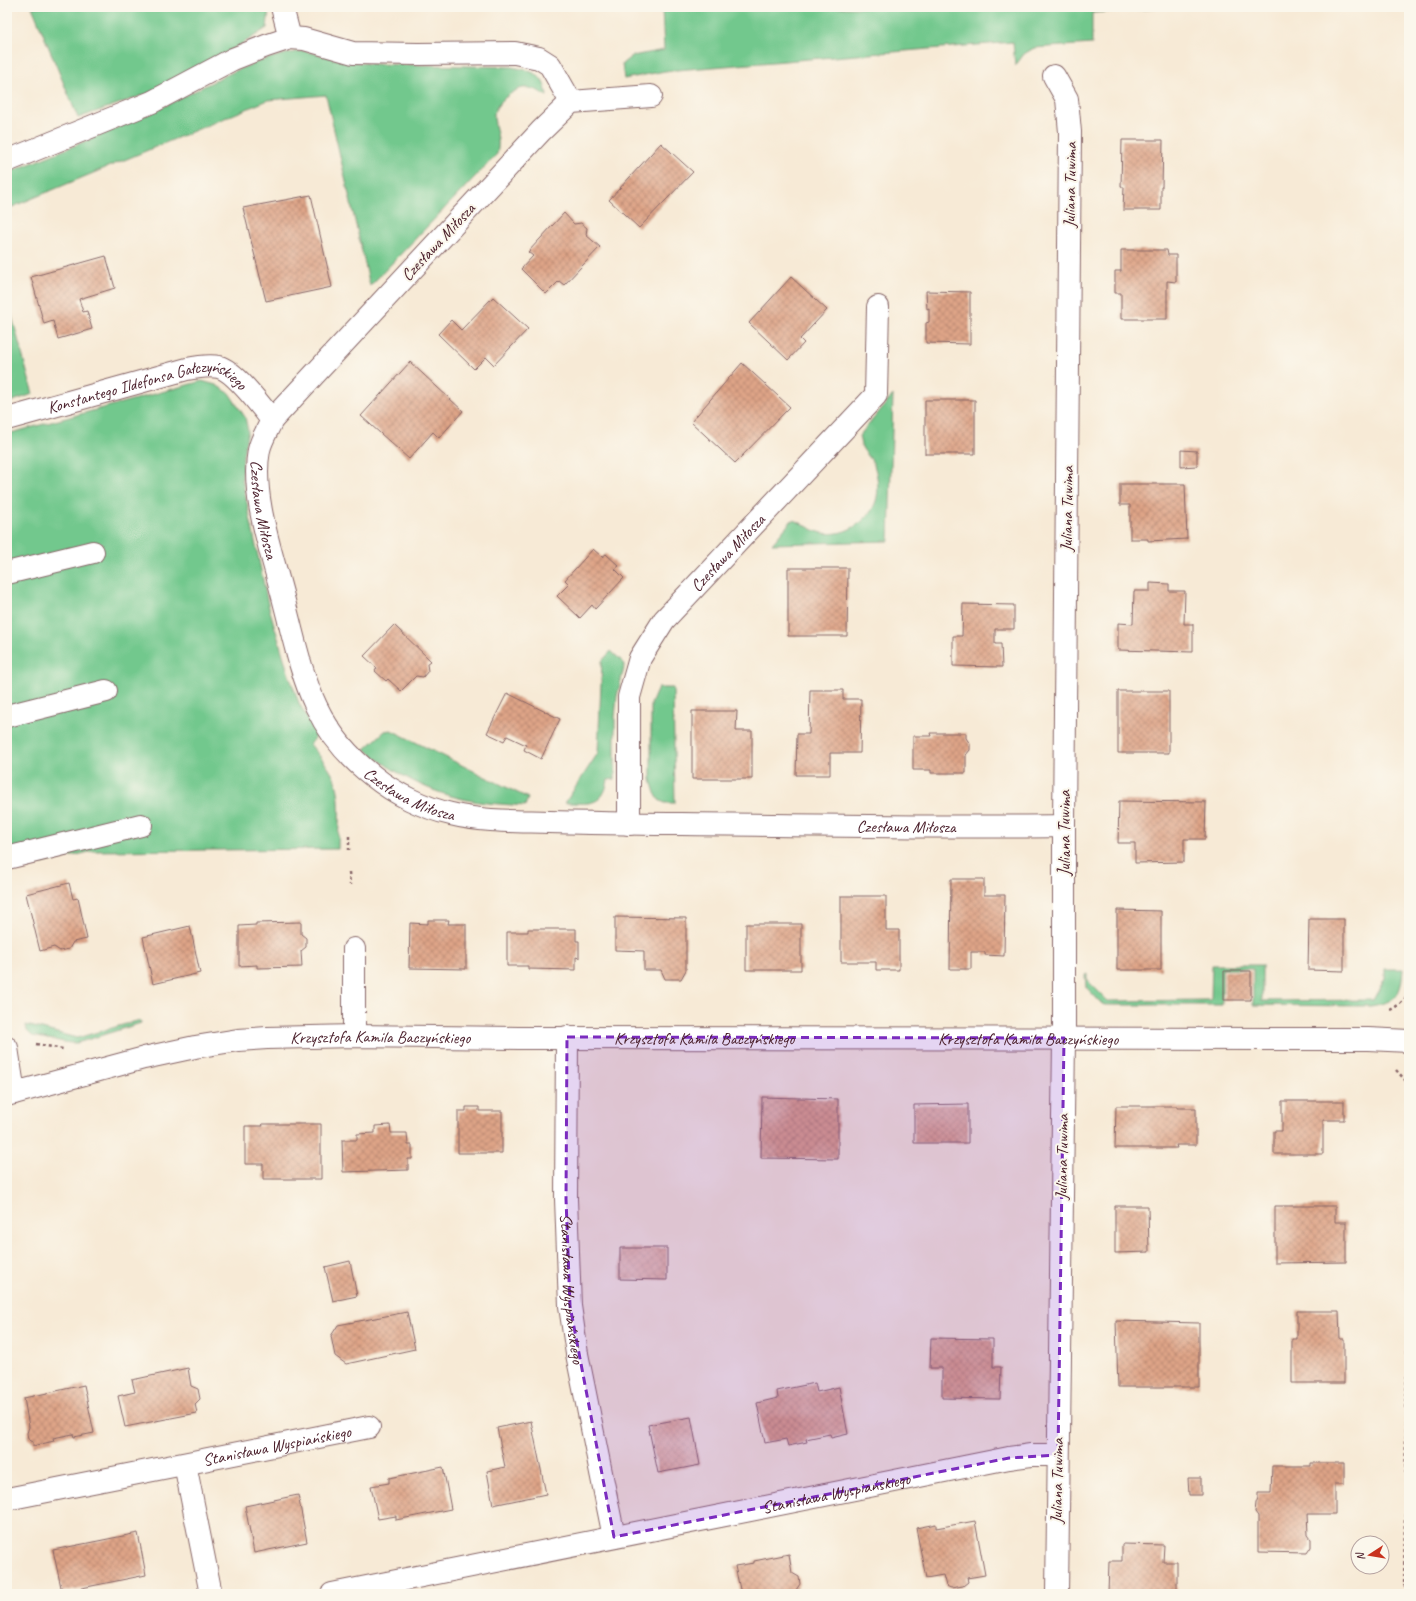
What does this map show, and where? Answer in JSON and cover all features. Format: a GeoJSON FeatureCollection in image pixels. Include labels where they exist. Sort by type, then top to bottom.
{"type":"FeatureCollection","features":[{"type":"Feature","properties":{"kind":"street"},"geometry":{"type":"LineString","coordinates":[[282,7],[290,38]]}},
{"type":"Feature","properties":{"kind":"street"},"geometry":{"type":"LineString","coordinates":[[7,161],[152,102],[233,60],[290,38],[304,39],[353,53],[515,53],[539,58],[550,65],[571,102],[651,96]]}},
{"type":"Feature","properties":{"kind":"street","name":"Juliana Tuwima"},"geometry":{"type":"LineString","coordinates":[[1054,76],[1067,99],[1070,132],[1064,826],[1064,1038],[1056,1594]]}},
{"type":"Feature","properties":{"kind":"street","name":"Czesława Miłosza"},"geometry":{"type":"LineString","coordinates":[[571,102],[542,131],[272,420],[260,448],[257,477],[260,506],[309,693],[323,721],[334,737],[373,777],[419,804],[452,814],[502,821],[629,824],[1064,826]]}},
{"type":"Feature","properties":{"kind":"street","name":"Czesława Miłosza"},"geometry":{"type":"LineString","coordinates":[[629,824],[629,697],[640,658],[664,620],[876,395],[878,307]]}},
{"type":"Feature","properties":{"kind":"street","name":"Konstantego Ildefonsa Gałczyńskiego"},"geometry":{"type":"LineString","coordinates":[[7,418],[203,366],[220,367],[233,375],[272,420]]}},
{"type":"Feature","properties":{"kind":"street"},"geometry":{"type":"LineString","coordinates":[[7,574],[93,552]]}},
{"type":"Feature","properties":{"kind":"street"},"geometry":{"type":"LineString","coordinates":[[7,716],[106,691]]}},
{"type":"Feature","properties":{"kind":"street"},"geometry":{"type":"LineString","coordinates":[[7,858],[141,824]]}},
{"type":"Feature","properties":{"kind":"street"},"geometry":{"type":"LineString","coordinates":[[354,950],[354,1036]]}},
{"type":"Feature","properties":{"kind":"street","name":"Krzysztofa Kamila Baczyńskiego"},"geometry":{"type":"LineString","coordinates":[[10,1094],[144,1058],[195,1047],[238,1040],[267,1038],[354,1036],[1368,1039],[1409,1041]]}},
{"type":"Feature","properties":{"kind":"street","name":"Stanisława Wyspiańskiego"},"geometry":{"type":"LineString","coordinates":[[567,1037],[566,1199],[570,1306],[614,1537]]}},
{"type":"Feature","properties":{"kind":"street"},"geometry":{"type":"LineString","coordinates":[[7,1048],[10,1094]]}},
{"type":"Feature","properties":{"kind":"street","name":"Stanisława Wyspiańskiego"},"geometry":{"type":"LineString","coordinates":[[7,1499],[368,1427]]}},
{"type":"Feature","properties":{"kind":"street","name":"Stanisława Wyspiańskiego"},"geometry":{"type":"LineString","coordinates":[[332,1594],[1009,1458],[1031,1455],[1058,1455]]}},
{"type":"Feature","properties":{"kind":"street","name":"Stanisława Wyspiańskiego"},"geometry":{"type":"LineString","coordinates":[[185,1464],[211,1594]]}},
{"type":"Feature","properties":{"kind":"path"},"geometry":{"type":"LineString","coordinates":[[350,836],[350,850]]}},
{"type":"Feature","properties":{"kind":"path"},"geometry":{"type":"LineString","coordinates":[[349,872],[350,885]]}},
{"type":"Feature","properties":{"kind":"path"},"geometry":{"type":"LineString","coordinates":[[1386,1012],[1399,1006],[1408,995],[1409,991]]}},
{"type":"Feature","properties":{"kind":"path"},"geometry":{"type":"LineString","coordinates":[[1404,1594],[1409,1202]]}},
{"type":"Feature","properties":{"kind":"highlighted area"},"geometry":{"type":"Polygon","coordinates":[[[567,1037],[1064,1038],[1058,1455],[1009,1458],[614,1537],[570,1306],[566,1199],[567,1037]]]}},
{"type":"Feature","properties":{"kind":"green space"},"geometry":{"type":"Polygon","coordinates":[[[32,7],[269,7],[269,9],[267,28],[242,44],[155,91],[78,118],[32,7]]]}},
{"type":"Feature","properties":{"kind":"green space"},"geometry":{"type":"Polygon","coordinates":[[[1177,7],[1092,13],[1092,44],[1034,48],[1024,54],[1015,66],[1013,42],[665,71],[624,79],[622,64],[632,56],[664,50],[662,8],[1177,7]]]}},
{"type":"Feature","properties":{"kind":"green space"},"geometry":{"type":"Polygon","coordinates":[[[304,51],[346,61],[373,64],[512,67],[536,74],[543,82],[547,96],[535,89],[523,88],[512,92],[502,100],[494,114],[498,138],[497,154],[370,286],[326,95],[268,100],[7,209],[7,173],[153,112],[245,67],[284,54],[304,51]]]}},
{"type":"Feature","properties":{"kind":"green space"},"geometry":{"type":"Polygon","coordinates":[[[7,298],[33,394],[7,403],[7,298]]]}},
{"type":"Feature","properties":{"kind":"green space"},"geometry":{"type":"Polygon","coordinates":[[[202,381],[216,385],[229,393],[245,417],[248,431],[243,455],[242,479],[268,604],[288,672],[299,703],[317,736],[310,744],[328,767],[338,790],[338,849],[93,851],[7,872],[7,434],[202,381]]]}},
{"type":"Feature","properties":{"kind":"green space"},"geometry":{"type":"Polygon","coordinates":[[[893,395],[889,541],[772,544],[792,520],[827,534],[845,531],[861,522],[867,516],[876,501],[878,493],[877,480],[874,465],[862,448],[859,436],[893,395]]]}},
{"type":"Feature","properties":{"kind":"green space"},"geometry":{"type":"Polygon","coordinates":[[[611,651],[625,664],[617,696],[615,717],[615,779],[608,780],[606,789],[598,800],[587,803],[565,803],[598,753],[602,661],[611,651]]]}},
{"type":"Feature","properties":{"kind":"green space"},"geometry":{"type":"Polygon","coordinates":[[[658,688],[673,688],[675,803],[665,803],[659,800],[651,780],[651,704],[658,688]]]}},
{"type":"Feature","properties":{"kind":"green space"},"geometry":{"type":"Polygon","coordinates":[[[391,730],[528,798],[525,806],[478,802],[449,796],[411,780],[387,766],[365,749],[385,731],[391,730]]]}},
{"type":"Feature","properties":{"kind":"green space"},"geometry":{"type":"Polygon","coordinates":[[[1212,965],[1262,965],[1262,1001],[1373,1000],[1385,978],[1385,969],[1403,969],[1401,985],[1396,996],[1386,1002],[1370,1006],[1253,1005],[1253,969],[1222,969],[1222,1005],[1106,1005],[1102,1004],[1086,987],[1085,975],[1087,974],[1087,980],[1108,1001],[1211,1000],[1212,965]]]}},
{"type":"Feature","properties":{"kind":"green space"},"geometry":{"type":"Polygon","coordinates":[[[140,1020],[141,1023],[77,1043],[32,1036],[27,1031],[26,1025],[77,1038],[140,1020]]]}},
{"type":"Feature","properties":{"kind":"building"},"geometry":{"type":"Polygon","coordinates":[[[1122,140],[1163,140],[1161,210],[1123,210],[1124,187],[1121,187],[1122,140]]]}},
{"type":"Feature","properties":{"kind":"building"},"geometry":{"type":"Polygon","coordinates":[[[661,143],[693,172],[639,228],[609,200],[661,143]]]}},
{"type":"Feature","properties":{"kind":"building"},"geometry":{"type":"Polygon","coordinates":[[[311,195],[332,287],[266,301],[243,208],[311,195]]]}},
{"type":"Feature","properties":{"kind":"building"},"geometry":{"type":"Polygon","coordinates":[[[564,213],[574,224],[581,223],[587,228],[586,235],[600,247],[564,285],[559,281],[546,294],[521,269],[533,256],[528,252],[564,213]]]}},
{"type":"Feature","properties":{"kind":"building"},"geometry":{"type":"Polygon","coordinates":[[[1121,250],[1167,250],[1168,255],[1176,255],[1176,282],[1167,281],[1167,319],[1121,319],[1121,293],[1115,293],[1115,271],[1121,271],[1121,250]]]}},
{"type":"Feature","properties":{"kind":"building"},"geometry":{"type":"Polygon","coordinates":[[[106,256],[115,288],[79,299],[83,312],[87,311],[92,329],[58,339],[53,321],[44,324],[31,277],[106,256]]]}},
{"type":"Feature","properties":{"kind":"building"},"geometry":{"type":"Polygon","coordinates":[[[791,277],[827,310],[800,339],[804,343],[788,360],[749,323],[791,277]]]}},
{"type":"Feature","properties":{"kind":"building"},"geometry":{"type":"Polygon","coordinates":[[[926,291],[970,292],[970,344],[926,343],[926,323],[929,322],[929,308],[927,309],[926,291]]]}},
{"type":"Feature","properties":{"kind":"building"},"geometry":{"type":"Polygon","coordinates":[[[493,297],[528,329],[494,365],[486,357],[474,369],[438,334],[451,320],[461,330],[493,297]]]}},
{"type":"Feature","properties":{"kind":"building"},"geometry":{"type":"Polygon","coordinates":[[[410,362],[463,411],[439,438],[433,432],[409,459],[361,416],[410,362]]]}},
{"type":"Feature","properties":{"kind":"building"},"geometry":{"type":"Polygon","coordinates":[[[742,363],[790,407],[735,463],[691,422],[742,363]]]}},
{"type":"Feature","properties":{"kind":"building"},"geometry":{"type":"Polygon","coordinates":[[[925,400],[975,400],[975,454],[925,454],[925,400]]]}},
{"type":"Feature","properties":{"kind":"building"},"geometry":{"type":"Polygon","coordinates":[[[1181,450],[1197,451],[1197,466],[1181,467],[1181,450]]]}},
{"type":"Feature","properties":{"kind":"building"},"geometry":{"type":"Polygon","coordinates":[[[1120,484],[1185,484],[1187,539],[1148,541],[1148,539],[1130,539],[1130,505],[1120,505],[1120,484]]]}},
{"type":"Feature","properties":{"kind":"building"},"geometry":{"type":"Polygon","coordinates":[[[593,549],[602,557],[606,554],[619,566],[615,569],[624,578],[595,609],[592,605],[580,618],[557,596],[569,584],[565,580],[593,549]]]}},
{"type":"Feature","properties":{"kind":"building"},"geometry":{"type":"Polygon","coordinates":[[[788,568],[848,568],[847,636],[788,636],[788,568]]]}},
{"type":"Feature","properties":{"kind":"building"},"geometry":{"type":"Polygon","coordinates":[[[1150,583],[1169,584],[1169,591],[1185,591],[1184,624],[1193,624],[1193,652],[1118,650],[1118,623],[1133,624],[1134,591],[1150,591],[1150,583]]]}},
{"type":"Feature","properties":{"kind":"building"},"geometry":{"type":"Polygon","coordinates":[[[963,604],[1014,605],[1014,629],[995,629],[995,644],[1001,644],[1002,667],[953,666],[953,636],[962,636],[963,604]]]}},
{"type":"Feature","properties":{"kind":"building"},"geometry":{"type":"Polygon","coordinates":[[[394,625],[431,661],[427,664],[428,671],[423,677],[416,676],[401,691],[388,679],[386,681],[375,671],[377,668],[364,656],[394,625]]]}},
{"type":"Feature","properties":{"kind":"building"},"geometry":{"type":"Polygon","coordinates":[[[810,690],[843,690],[843,699],[861,699],[860,753],[830,753],[830,775],[796,775],[797,734],[809,734],[810,690]]]}},
{"type":"Feature","properties":{"kind":"building"},"geometry":{"type":"Polygon","coordinates":[[[1118,691],[1169,691],[1169,753],[1118,753],[1118,691]]]}},
{"type":"Feature","properties":{"kind":"building"},"geometry":{"type":"Polygon","coordinates":[[[507,693],[560,719],[541,759],[524,750],[526,745],[507,736],[504,741],[487,733],[507,693]]]}},
{"type":"Feature","properties":{"kind":"building"},"geometry":{"type":"Polygon","coordinates":[[[692,711],[737,711],[736,731],[752,731],[752,779],[692,779],[692,711]]]}},
{"type":"Feature","properties":{"kind":"building"},"geometry":{"type":"Polygon","coordinates":[[[930,733],[966,733],[966,738],[970,744],[970,750],[966,755],[966,773],[931,773],[931,770],[913,770],[913,736],[931,736],[930,733]]]}},
{"type":"Feature","properties":{"kind":"building"},"geometry":{"type":"Polygon","coordinates":[[[1119,801],[1206,802],[1205,839],[1184,839],[1184,862],[1135,863],[1135,843],[1118,843],[1119,801]]]}},
{"type":"Feature","properties":{"kind":"building"},"geometry":{"type":"Polygon","coordinates":[[[951,879],[984,879],[984,895],[1005,895],[1004,956],[985,955],[985,952],[971,952],[971,969],[950,969],[951,879]]]}},
{"type":"Feature","properties":{"kind":"building"},"geometry":{"type":"Polygon","coordinates":[[[69,883],[73,899],[78,898],[87,939],[73,942],[69,949],[60,951],[54,947],[40,951],[26,894],[69,883]]]}},
{"type":"Feature","properties":{"kind":"building"},"geometry":{"type":"Polygon","coordinates":[[[841,896],[886,896],[886,930],[899,930],[899,970],[876,970],[876,962],[841,962],[841,896]]]}},
{"type":"Feature","properties":{"kind":"building"},"geometry":{"type":"Polygon","coordinates":[[[1117,910],[1161,911],[1161,970],[1117,970],[1117,910]]]}},
{"type":"Feature","properties":{"kind":"building"},"geometry":{"type":"Polygon","coordinates":[[[615,917],[686,918],[686,970],[681,979],[665,979],[661,970],[644,970],[644,951],[615,950],[615,917]]]}},
{"type":"Feature","properties":{"kind":"building"},"geometry":{"type":"Polygon","coordinates":[[[1309,919],[1344,919],[1344,971],[1308,970],[1309,919]]]}},
{"type":"Feature","properties":{"kind":"building"},"geometry":{"type":"Polygon","coordinates":[[[428,920],[449,920],[448,924],[466,924],[466,969],[409,968],[410,923],[428,924],[428,920]]]}},
{"type":"Feature","properties":{"kind":"building"},"geometry":{"type":"Polygon","coordinates":[[[301,922],[301,934],[306,938],[306,947],[301,951],[302,967],[257,968],[257,965],[239,966],[239,926],[256,925],[256,923],[301,922]]]}},
{"type":"Feature","properties":{"kind":"building"},"geometry":{"type":"Polygon","coordinates":[[[746,924],[801,924],[801,970],[746,970],[746,924]]]}},
{"type":"Feature","properties":{"kind":"building"},"geometry":{"type":"Polygon","coordinates":[[[190,926],[200,973],[153,984],[143,937],[190,926]]]}},
{"type":"Feature","properties":{"kind":"building"},"geometry":{"type":"Polygon","coordinates":[[[528,929],[576,929],[576,941],[579,941],[579,958],[576,957],[576,970],[528,969],[528,966],[507,966],[507,932],[528,932],[528,929]]]}},
{"type":"Feature","properties":{"kind":"building"},"geometry":{"type":"Polygon","coordinates":[[[1224,971],[1251,971],[1251,1000],[1224,1000],[1224,971]]]}},
{"type":"Feature","properties":{"kind":"building"},"geometry":{"type":"Polygon","coordinates":[[[762,1097],[838,1099],[838,1159],[761,1158],[762,1097]]]}},
{"type":"Feature","properties":{"kind":"building"},"geometry":{"type":"Polygon","coordinates":[[[1282,1101],[1344,1101],[1344,1120],[1323,1120],[1323,1154],[1274,1154],[1274,1131],[1282,1131],[1282,1101]]]}},
{"type":"Feature","properties":{"kind":"building"},"geometry":{"type":"Polygon","coordinates":[[[968,1104],[968,1143],[914,1143],[914,1105],[968,1104]]]}},
{"type":"Feature","properties":{"kind":"building"},"geometry":{"type":"Polygon","coordinates":[[[1116,1106],[1177,1106],[1177,1108],[1196,1108],[1196,1145],[1176,1145],[1177,1148],[1115,1148],[1116,1106]]]}},
{"type":"Feature","properties":{"kind":"building"},"geometry":{"type":"Polygon","coordinates":[[[466,1107],[479,1107],[479,1111],[502,1111],[502,1153],[458,1153],[458,1111],[466,1111],[466,1107]]]}},
{"type":"Feature","properties":{"kind":"building"},"geometry":{"type":"Polygon","coordinates":[[[262,1124],[321,1124],[321,1179],[263,1179],[263,1164],[245,1164],[245,1126],[263,1126],[262,1124]]]}},
{"type":"Feature","properties":{"kind":"building"},"geometry":{"type":"Polygon","coordinates":[[[390,1125],[391,1133],[407,1133],[408,1145],[412,1145],[412,1159],[408,1159],[408,1170],[343,1172],[342,1140],[357,1140],[357,1134],[375,1133],[375,1126],[390,1125]]]}},
{"type":"Feature","properties":{"kind":"building"},"geometry":{"type":"Polygon","coordinates":[[[1115,1206],[1148,1206],[1149,1252],[1115,1253],[1115,1206]]]}},
{"type":"Feature","properties":{"kind":"building"},"geometry":{"type":"Polygon","coordinates":[[[1275,1206],[1335,1206],[1335,1222],[1346,1222],[1346,1262],[1275,1263],[1275,1206]]]}},
{"type":"Feature","properties":{"kind":"building"},"geometry":{"type":"Polygon","coordinates":[[[620,1248],[667,1248],[667,1280],[620,1279],[620,1248]]]}},
{"type":"Feature","properties":{"kind":"building"},"geometry":{"type":"Polygon","coordinates":[[[350,1261],[357,1296],[333,1301],[325,1267],[350,1261]]]}},
{"type":"Feature","properties":{"kind":"building"},"geometry":{"type":"Polygon","coordinates":[[[1297,1311],[1339,1311],[1340,1339],[1344,1339],[1344,1383],[1292,1383],[1292,1339],[1297,1339],[1297,1311]]]}},
{"type":"Feature","properties":{"kind":"building"},"geometry":{"type":"Polygon","coordinates":[[[407,1312],[415,1349],[346,1364],[335,1356],[331,1336],[338,1325],[407,1312]]]}},
{"type":"Feature","properties":{"kind":"building"},"geometry":{"type":"Polygon","coordinates":[[[1116,1321],[1199,1323],[1199,1387],[1118,1387],[1116,1321]]]}},
{"type":"Feature","properties":{"kind":"building"},"geometry":{"type":"Polygon","coordinates":[[[931,1338],[993,1339],[993,1367],[1001,1367],[1000,1399],[942,1398],[942,1368],[930,1368],[931,1338]]]}},
{"type":"Feature","properties":{"kind":"building"},"geometry":{"type":"Polygon","coordinates":[[[188,1368],[191,1386],[198,1389],[200,1399],[195,1404],[197,1413],[125,1427],[118,1396],[135,1392],[132,1380],[188,1368]]]}},
{"type":"Feature","properties":{"kind":"building"},"geometry":{"type":"Polygon","coordinates":[[[815,1383],[817,1392],[839,1387],[848,1434],[831,1438],[830,1434],[806,1439],[807,1442],[788,1446],[786,1439],[765,1443],[757,1403],[778,1398],[777,1391],[815,1383]]]}},
{"type":"Feature","properties":{"kind":"building"},"geometry":{"type":"Polygon","coordinates":[[[84,1385],[94,1433],[74,1437],[73,1434],[53,1438],[54,1441],[33,1446],[33,1442],[28,1439],[27,1433],[29,1427],[24,1398],[84,1385]]]}},
{"type":"Feature","properties":{"kind":"building"},"geometry":{"type":"Polygon","coordinates":[[[691,1417],[700,1465],[658,1473],[648,1425],[691,1417]]]}},
{"type":"Feature","properties":{"kind":"building"},"geometry":{"type":"Polygon","coordinates":[[[531,1421],[546,1494],[493,1505],[487,1471],[505,1467],[497,1428],[531,1421]]]}},
{"type":"Feature","properties":{"kind":"building"},"geometry":{"type":"Polygon","coordinates":[[[1311,1463],[1344,1463],[1344,1484],[1335,1484],[1335,1514],[1307,1514],[1308,1535],[1311,1539],[1311,1547],[1307,1553],[1258,1552],[1258,1516],[1255,1512],[1256,1503],[1258,1493],[1271,1493],[1272,1466],[1311,1466],[1311,1463]]]}},
{"type":"Feature","properties":{"kind":"building"},"geometry":{"type":"Polygon","coordinates":[[[443,1467],[451,1509],[396,1520],[396,1516],[378,1519],[371,1486],[389,1483],[389,1478],[443,1467]]]}},
{"type":"Feature","properties":{"kind":"building"},"geometry":{"type":"Polygon","coordinates":[[[1188,1478],[1201,1478],[1201,1495],[1189,1495],[1188,1478]]]}},
{"type":"Feature","properties":{"kind":"building"},"geometry":{"type":"Polygon","coordinates":[[[298,1495],[307,1542],[254,1553],[245,1506],[298,1495]]]}},
{"type":"Feature","properties":{"kind":"building"},"geometry":{"type":"Polygon","coordinates":[[[975,1521],[985,1575],[967,1578],[968,1582],[963,1586],[951,1588],[946,1586],[943,1575],[926,1578],[916,1528],[936,1524],[936,1528],[975,1521]]]}},
{"type":"Feature","properties":{"kind":"building"},"geometry":{"type":"Polygon","coordinates":[[[138,1533],[146,1575],[62,1592],[53,1550],[138,1533]]]}},
{"type":"Feature","properties":{"kind":"building"},"geometry":{"type":"Polygon","coordinates":[[[1122,1544],[1164,1545],[1163,1562],[1177,1562],[1177,1594],[1108,1594],[1109,1561],[1122,1561],[1122,1544]]]}},
{"type":"Feature","properties":{"kind":"building"},"geometry":{"type":"Polygon","coordinates":[[[789,1554],[792,1573],[799,1577],[800,1584],[796,1590],[797,1594],[741,1594],[735,1566],[789,1554]]]}}]}
